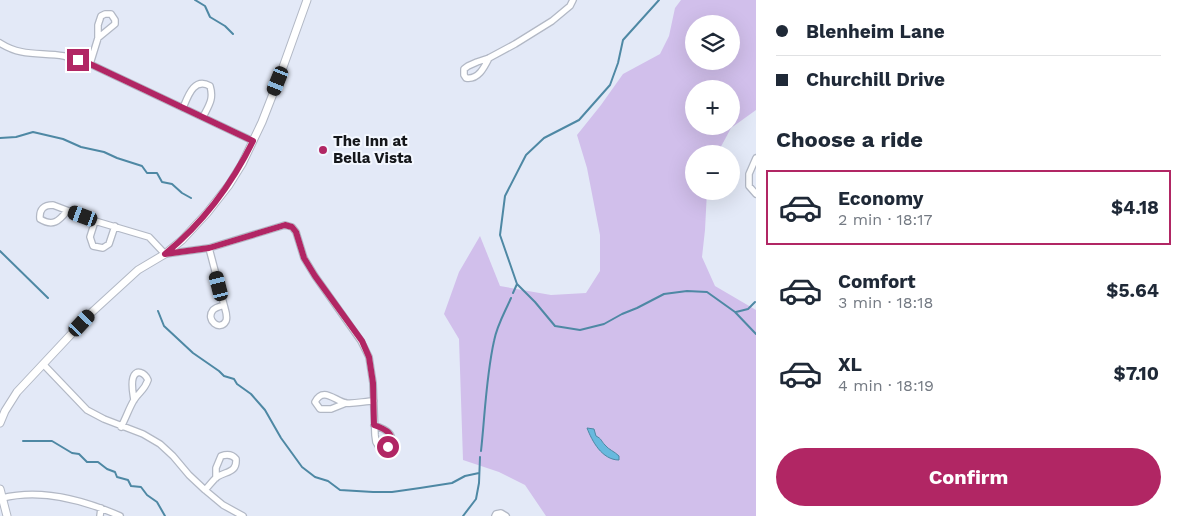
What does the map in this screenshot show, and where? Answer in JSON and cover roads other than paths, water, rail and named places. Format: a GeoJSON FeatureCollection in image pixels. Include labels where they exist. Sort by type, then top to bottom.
{"type":"FeatureCollection","features":[{"type":"Feature","properties":{"kind":"street"},"geometry":{"type":"LineString","coordinates":[[0,423],[17,392],[91,313],[138,270],[165,254],[182,240],[218,199],[233,178],[253,141],[278,81],[307,0]]}},
{"type":"Feature","properties":{"kind":"street"},"geometry":{"type":"LineString","coordinates":[[489,58],[552,21],[570,6],[573,0]]}},
{"type":"Feature","properties":{"kind":"street"},"geometry":{"type":"LineString","coordinates":[[90,64],[98,38]]}},
{"type":"Feature","properties":{"kind":"street"},"geometry":{"type":"LineString","coordinates":[[0,43],[9,49],[24,53],[66,56],[90,64],[253,141]]}},
{"type":"Feature","properties":{"kind":"street"},"geometry":{"type":"LineString","coordinates":[[183,108],[189,93],[196,85],[206,83],[210,86],[212,100],[203,117]]}},
{"type":"Feature","properties":{"kind":"street"},"geometry":{"type":"LineString","coordinates":[[756,158],[749,174],[749,186],[756,194]]}},
{"type":"Feature","properties":{"kind":"street"},"geometry":{"type":"LineString","coordinates":[[67,211],[59,220],[53,222],[48,223],[40,218],[40,211],[43,207],[53,205],[95,221],[149,237],[165,254]]}},
{"type":"Feature","properties":{"kind":"street"},"geometry":{"type":"LineString","coordinates":[[95,221],[90,237],[93,246],[103,248],[109,244],[115,226]]}},
{"type":"Feature","properties":{"kind":"street"},"geometry":{"type":"LineString","coordinates":[[165,254],[209,248],[280,226],[292,227],[296,232],[304,258],[362,341],[369,357],[373,383],[374,425]]}},
{"type":"Feature","properties":{"kind":"street"},"geometry":{"type":"LineString","coordinates":[[209,248],[224,305]]}},
{"type":"Feature","properties":{"kind":"street"},"geometry":{"type":"LineString","coordinates":[[44,365],[87,410],[160,444],[189,475],[223,505],[243,516]]}},
{"type":"Feature","properties":{"kind":"street"},"geometry":{"type":"LineString","coordinates":[[346,403],[327,395],[318,397],[315,402],[320,409],[325,410],[346,403],[374,401]]}},
{"type":"Feature","properties":{"kind":"street"},"geometry":{"type":"LineString","coordinates":[[122,427],[134,400]]}},
{"type":"Feature","properties":{"kind":"street"},"geometry":{"type":"LineString","coordinates":[[206,490],[216,478]]}},
{"type":"Feature","properties":{"kind":"street"},"geometry":{"type":"LineString","coordinates":[[0,489],[7,516]]}},
{"type":"Feature","properties":{"kind":"street"},"geometry":{"type":"LineString","coordinates":[[2,498],[22,494],[44,494],[101,508],[120,516]]}},
{"type":"Feature","properties":{"kind":"street"},"geometry":{"type":"LineString","coordinates":[[100,516],[101,508]]}},
{"type":"Feature","properties":{"kind":"street"},"geometry":{"type":"LineString","coordinates":[[495,516],[501,513],[506,516]]}},
{"type":"Feature","properties":{"kind":"water"},"geometry":{"type":"Polygon","coordinates":[[[587,428],[594,429],[596,436],[619,456],[619,460],[608,457],[598,449],[587,428]]]}},
{"type":"Feature","properties":{"kind":"waterway"},"geometry":{"type":"LineString","coordinates":[[195,0],[205,6],[210,17],[225,26],[233,34]]}},
{"type":"Feature","properties":{"kind":"waterway"},"geometry":{"type":"LineString","coordinates":[[659,0],[623,40],[618,63],[610,85],[579,120],[544,138],[526,155],[505,196],[500,235],[517,284],[555,326],[580,330],[604,324],[664,294],[687,291],[707,292],[735,312],[756,334]]}},
{"type":"Feature","properties":{"kind":"waterway"},"geometry":{"type":"LineString","coordinates":[[0,138],[16,137],[33,132],[63,139],[81,147],[104,152],[142,166],[147,173],[157,173],[162,182],[172,184],[191,198]]}},
{"type":"Feature","properties":{"kind":"waterway"},"geometry":{"type":"LineString","coordinates":[[0,251],[48,298]]}},
{"type":"Feature","properties":{"kind":"waterway"},"geometry":{"type":"LineString","coordinates":[[513,293],[517,284]]}},
{"type":"Feature","properties":{"kind":"waterway"},"geometry":{"type":"LineString","coordinates":[[481,451],[491,355],[495,335],[511,298]]}},
{"type":"Feature","properties":{"kind":"waterway"},"geometry":{"type":"LineString","coordinates":[[736,312],[748,309],[755,302]]}},
{"type":"Feature","properties":{"kind":"waterway"},"geometry":{"type":"LineString","coordinates":[[158,311],[164,326],[193,353],[224,376],[234,379],[237,384],[251,394],[265,410],[281,438],[302,467],[315,477],[328,481],[340,490],[392,492],[452,483],[465,476],[479,473]]}},
{"type":"Feature","properties":{"kind":"waterway"},"geometry":{"type":"LineString","coordinates":[[23,441],[52,441],[72,453],[79,454],[87,462],[98,462],[115,472],[117,477],[128,480],[131,486],[141,487],[147,495],[157,502],[165,516]]}},
{"type":"Feature","properties":{"kind":"waterway"},"geometry":{"type":"LineString","coordinates":[[463,516],[476,499],[480,457]]}},
{"type":"Feature","properties":{"kind":"place","name":"The Inn at Bella Vista"},"geometry":{"type":"Point","coordinates":[323,150]}}]}
